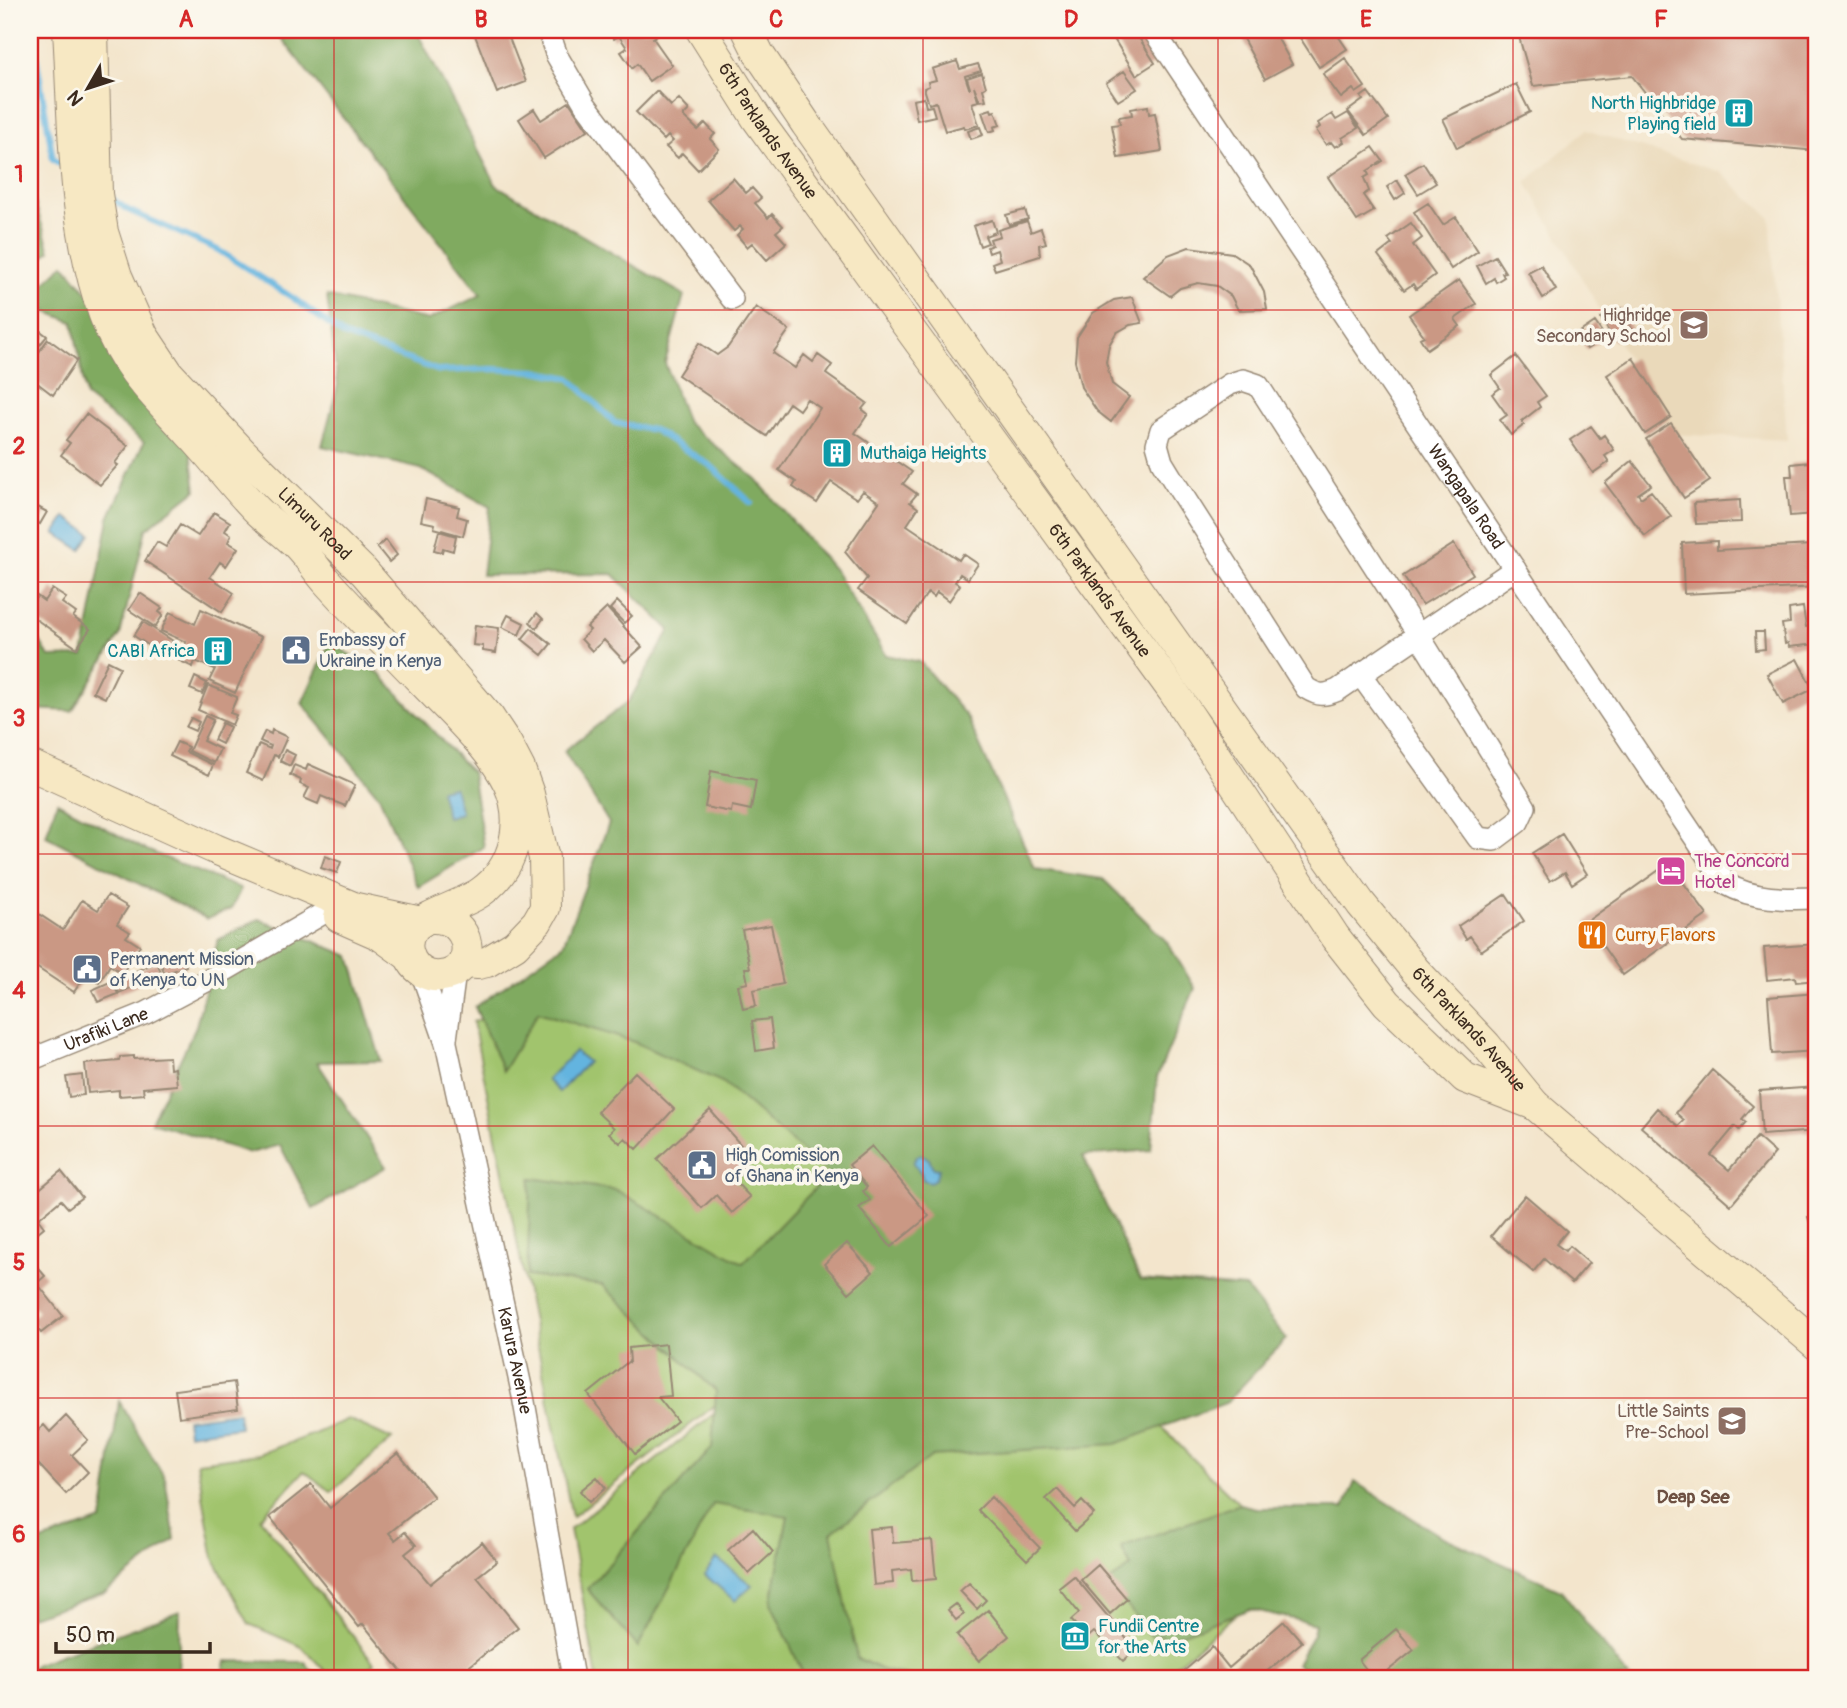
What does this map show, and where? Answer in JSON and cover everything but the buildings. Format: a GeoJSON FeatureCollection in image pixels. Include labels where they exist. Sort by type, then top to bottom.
{"type":"FeatureCollection","features":[{"type":"Feature","properties":{"kind":"main road"},"geometry":{"type":"LineString","coordinates":[[68,30],[86,148]]}},
{"type":"Feature","properties":{"kind":"main road"},"geometry":{"type":"LineString","coordinates":[[93,30],[82,235],[95,288],[109,329],[126,360],[140,380],[257,510],[296,545],[328,583],[479,742],[509,785],[517,834],[508,863],[493,883],[480,894],[426,920],[409,937],[415,964]]}},
{"type":"Feature","properties":{"kind":"main road","name":"6th Parklands Avenue"},"geometry":{"type":"LineString","coordinates":[[701,30],[757,118],[1173,691],[1335,937],[1387,1003],[1465,1078],[1535,1105]]}},
{"type":"Feature","properties":{"kind":"main road","name":"6th Parklands Avenue"},"geometry":{"type":"LineString","coordinates":[[747,30],[759,54],[806,124],[1361,904],[1415,970],[1486,1045],[1535,1105],[1817,1345]]}},
{"type":"Feature","properties":{"kind":"main road","name":"Limuru Road"},"geometry":{"type":"LineString","coordinates":[[86,188],[117,276],[143,335],[169,374],[242,452],[364,572],[488,717],[520,769],[529,794],[544,858],[545,908],[537,922],[514,945],[487,962],[459,967]]}},
{"type":"Feature","properties":{"kind":"main road"},"geometry":{"type":"LineString","coordinates":[[30,765],[215,849],[356,908],[426,920],[450,920],[458,926],[467,944],[459,967],[438,977],[415,964],[380,935],[30,777]]}},
{"type":"Feature","properties":{"kind":"street"},"geometry":{"type":"LineString","coordinates":[[548,30],[557,56],[585,104],[732,299]]}},
{"type":"Feature","properties":{"kind":"street","name":"Wangapala Road"},"geometry":{"type":"LineString","coordinates":[[1153,30],[1726,884],[1742,894],[1779,899],[1817,898]]}},
{"type":"Feature","properties":{"kind":"street"},"geometry":{"type":"LineString","coordinates":[[1360,674],[1478,838],[1494,839],[1518,822],[1525,807],[1418,634],[1258,385],[1243,380],[1230,384],[1161,430],[1157,444],[1162,461],[1173,480],[1306,688],[1316,694],[1325,695],[1338,690],[1360,674],[1418,634],[1515,569]]}},
{"type":"Feature","properties":{"kind":"street","name":"Urafiki Lane"},"geometry":{"type":"LineString","coordinates":[[30,1060],[146,1013],[327,911]]}},
{"type":"Feature","properties":{"kind":"street","name":"Karura Avenue"},"geometry":{"type":"LineString","coordinates":[[415,964],[446,1043],[523,1396],[573,1678]]}},
{"type":"Feature","properties":{"kind":"street","name":"Karura Avenue"},"geometry":{"type":"LineString","coordinates":[[446,1043],[459,967]]}},
{"type":"Feature","properties":{"kind":"shaded area","name":"Highridge Secondary School"},"geometry":{"type":"Polygon","coordinates":[[[1586,130],[1720,172],[1770,217],[1787,440],[1672,434],[1526,182],[1586,130]]]}},
{"type":"Feature","properties":{"kind":"green space"},"geometry":{"type":"Polygon","coordinates":[[[275,30],[416,30],[496,185],[684,295],[665,363],[687,423],[756,479],[835,571],[886,655],[920,662],[967,717],[1035,869],[1103,879],[1167,942],[1195,988],[1157,1077],[1151,1150],[1083,1156],[1140,1280],[1246,1288],[1286,1339],[1226,1403],[1116,1444],[932,1456],[831,1533],[857,1658],[880,1669],[915,1678],[805,1678],[771,1603],[788,1516],[713,1504],[638,1647],[587,1589],[712,1448],[716,1391],[602,1285],[527,1276],[531,1178],[616,1190],[743,1263],[829,1174],[724,1083],[634,1042],[538,1012],[503,1071],[475,1007],[563,945],[609,823],[564,751],[629,701],[670,630],[613,574],[482,575],[490,507],[421,469],[322,446],[338,385],[327,296],[428,320],[481,295],[275,30]]]}},
{"type":"Feature","properties":{"kind":"green space"},"geometry":{"type":"Polygon","coordinates":[[[30,186],[50,251],[30,268],[30,186]]]}},
{"type":"Feature","properties":{"kind":"green space"},"geometry":{"type":"Polygon","coordinates":[[[64,264],[186,412],[196,490],[146,529],[120,635],[72,711],[30,709],[30,623],[49,657],[83,656],[109,518],[144,442],[86,397],[73,322],[30,305],[30,297],[64,264]]]}},
{"type":"Feature","properties":{"kind":"green space"},"geometry":{"type":"Polygon","coordinates":[[[330,642],[379,673],[472,773],[484,847],[418,887],[379,796],[302,703],[330,642]]]}},
{"type":"Feature","properties":{"kind":"green space"},"geometry":{"type":"Polygon","coordinates":[[[57,802],[142,848],[241,889],[231,909],[207,919],[46,836],[57,802]]]}},
{"type":"Feature","properties":{"kind":"green space"},"geometry":{"type":"Polygon","coordinates":[[[259,919],[350,956],[381,1061],[317,1062],[386,1167],[313,1209],[280,1145],[250,1153],[151,1122],[196,1026],[218,940],[259,919]]]}},
{"type":"Feature","properties":{"kind":"green space"},"geometry":{"type":"Polygon","coordinates":[[[742,923],[959,1215],[572,1517],[473,1022],[742,923]]]}},
{"type":"Feature","properties":{"kind":"green space"},"geometry":{"type":"Polygon","coordinates":[[[961,1216],[1186,1452],[1298,1561],[1161,1678],[597,1678],[570,1529],[961,1216]]]}},
{"type":"Feature","properties":{"kind":"green space"},"geometry":{"type":"Polygon","coordinates":[[[119,1401],[165,1478],[175,1539],[105,1593],[30,1617],[30,1545],[102,1520],[119,1401]]]}},
{"type":"Feature","properties":{"kind":"green space"},"geometry":{"type":"Polygon","coordinates":[[[348,1419],[392,1439],[331,1492],[304,1471],[260,1518],[374,1663],[357,1678],[332,1678],[302,1647],[249,1624],[214,1559],[197,1462],[259,1454],[348,1419]]]}},
{"type":"Feature","properties":{"kind":"green space"},"geometry":{"type":"Polygon","coordinates":[[[1355,1482],[1439,1535],[1561,1590],[1629,1678],[1303,1678],[1306,1671],[1297,1664],[1313,1634],[1315,1624],[1250,1609],[1164,1640],[1161,1634],[1152,1637],[1108,1582],[1131,1567],[1121,1547],[1240,1504],[1256,1508],[1344,1508],[1355,1482]]]}},
{"type":"Feature","properties":{"kind":"green space"},"geometry":{"type":"Polygon","coordinates":[[[180,1611],[178,1678],[30,1678],[30,1670],[36,1664],[180,1611]]]}},
{"type":"Feature","properties":{"kind":"green space"},"geometry":{"type":"Polygon","coordinates":[[[226,1661],[305,1662],[318,1678],[222,1678],[226,1661]]]}},
{"type":"Feature","properties":{"kind":"water"},"geometry":{"type":"Polygon","coordinates":[[[66,517],[91,534],[81,550],[55,533],[66,517]]]}},
{"type":"Feature","properties":{"kind":"water"},"geometry":{"type":"Polygon","coordinates":[[[454,787],[461,813],[447,817],[440,790],[454,787]]]}},
{"type":"Feature","properties":{"kind":"water"},"geometry":{"type":"Polygon","coordinates":[[[575,1051],[588,1062],[559,1092],[547,1080],[575,1051]]]}},
{"type":"Feature","properties":{"kind":"water"},"geometry":{"type":"Polygon","coordinates":[[[923,1155],[929,1159],[933,1168],[939,1169],[935,1179],[930,1182],[923,1180],[913,1163],[917,1156],[923,1155]]]}},
{"type":"Feature","properties":{"kind":"water"},"geometry":{"type":"Polygon","coordinates":[[[238,1412],[240,1427],[188,1434],[186,1419],[238,1412]]]}},
{"type":"Feature","properties":{"kind":"water"},"geometry":{"type":"Polygon","coordinates":[[[716,1558],[752,1585],[735,1601],[705,1575],[716,1558]]]}},
{"type":"Feature","properties":{"kind":"waterway"},"geometry":{"type":"LineString","coordinates":[[32,30],[53,159],[67,169]]}},
{"type":"Feature","properties":{"kind":"waterway"},"geometry":{"type":"LineString","coordinates":[[108,196],[128,210],[218,250],[293,298],[343,335],[439,371],[536,371],[570,378],[615,423],[654,430],[711,466],[751,503]]}},
{"type":"Feature","properties":{"kind":"place","name":"North Highbridge Playing field"},"geometry":{"type":"Point","coordinates":[1739,113]}},
{"type":"Feature","properties":{"kind":"place","name":"Highridge Secondary School"},"geometry":{"type":"Point","coordinates":[1694,325]}},
{"type":"Feature","properties":{"kind":"place","name":"Muthaiga Heights"},"geometry":{"type":"Point","coordinates":[837,453]}},
{"type":"Feature","properties":{"kind":"place","name":"Embassy of Ukraine in Kenya"},"geometry":{"type":"Point","coordinates":[296,650]}},
{"type":"Feature","properties":{"kind":"place","name":"CABI Africa"},"geometry":{"type":"Point","coordinates":[218,651]}},
{"type":"Feature","properties":{"kind":"place","name":"The Concord Hotel"},"geometry":{"type":"Point","coordinates":[1671,871]}},
{"type":"Feature","properties":{"kind":"place","name":"Curry Flavors"},"geometry":{"type":"Point","coordinates":[1592,935]}},
{"type":"Feature","properties":{"kind":"place","name":"Permanent Mission of Kenya to UN"},"geometry":{"type":"Point","coordinates":[87,969]}},
{"type":"Feature","properties":{"kind":"place","name":"High Comission of Ghana in Kenya"},"geometry":{"type":"Point","coordinates":[702,1165]}},
{"type":"Feature","properties":{"kind":"place","name":"Little Saints Pre-School"},"geometry":{"type":"Point","coordinates":[1732,1421]}},
{"type":"Feature","properties":{"kind":"place","name":"Fundii Centre for the Arts"},"geometry":{"type":"Point","coordinates":[1075,1636]}},
{"type":"Feature","properties":{"kind":"district","name":"Deap See"},"geometry":{"type":"Point","coordinates":[1693,1496]}}]}
